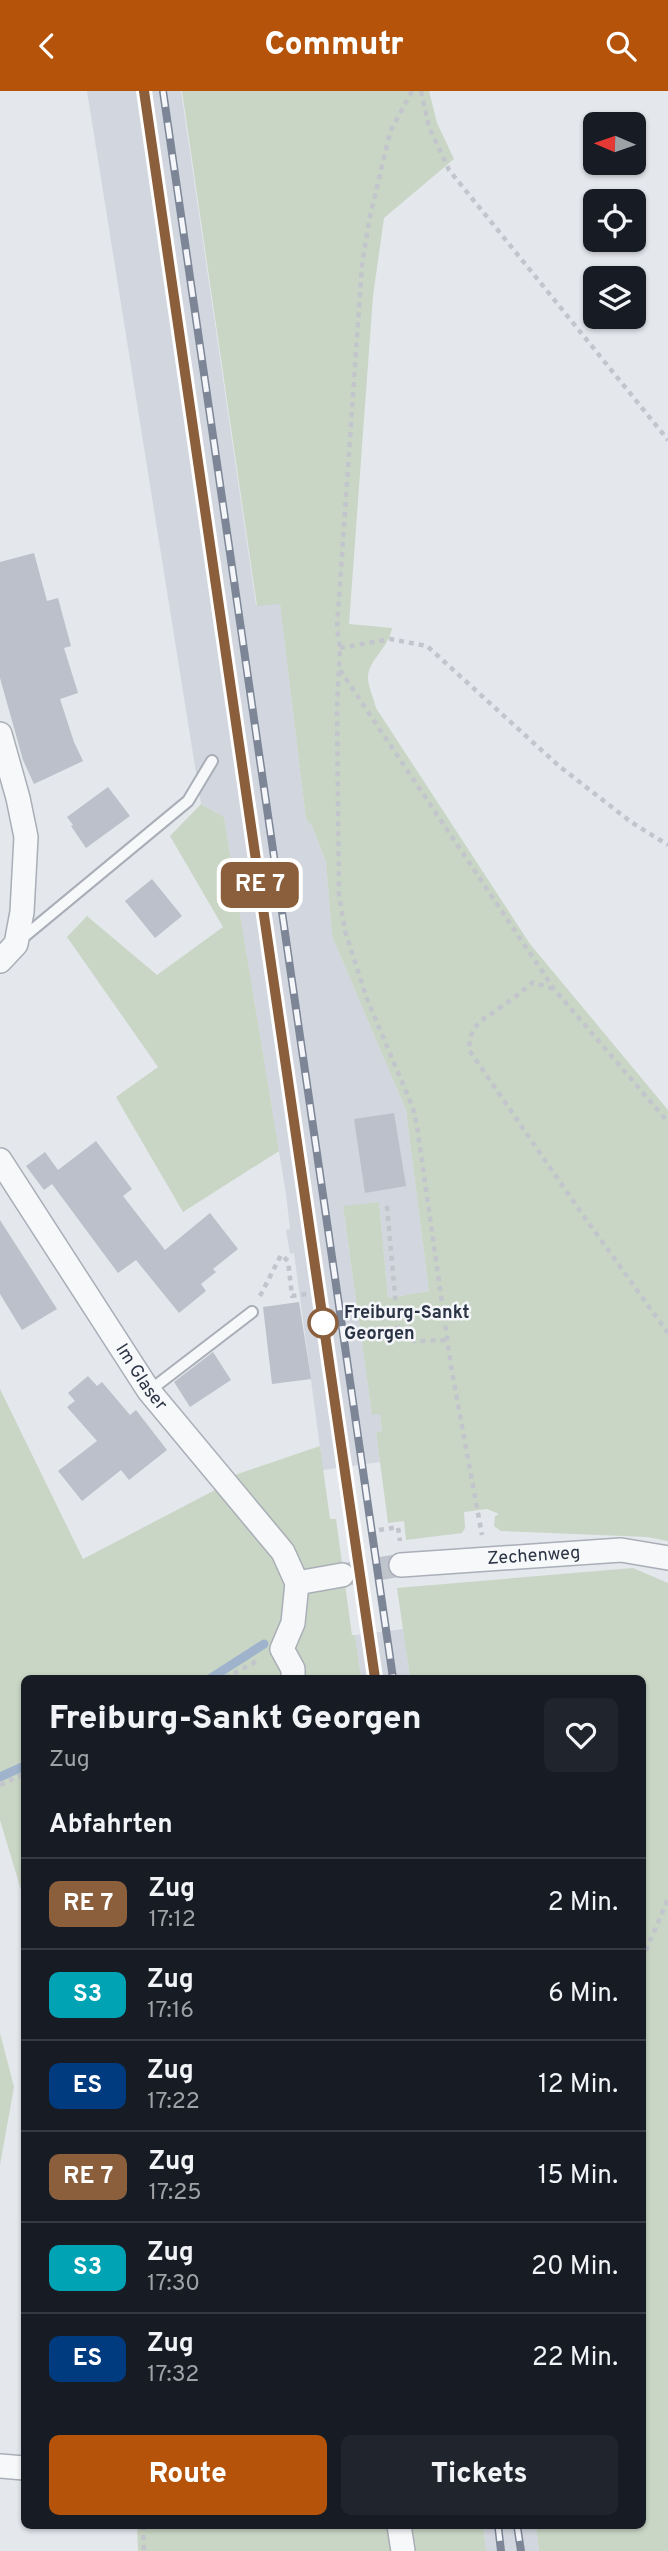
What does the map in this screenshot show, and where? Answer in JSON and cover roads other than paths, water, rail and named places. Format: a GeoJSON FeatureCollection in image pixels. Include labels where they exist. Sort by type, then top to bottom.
{"type":"FeatureCollection","features":[{"type":"Feature","properties":{"kind":"street"},"geometry":{"type":"LineString","coordinates":[[0,734],[26,837],[22,912],[8,953]]}},
{"type":"Feature","properties":{"kind":"street","name":"Im Glaser"},"geometry":{"type":"LineString","coordinates":[[0,1160],[149,1391],[283,1552],[297,1583]]}},
{"type":"Feature","properties":{"kind":"street","name":"Zechenweg"},"geometry":{"type":"LineString","coordinates":[[401,1565],[621,1551],[668,1558]]}},
{"type":"Feature","properties":{"kind":"street"},"geometry":{"type":"LineString","coordinates":[[293,1675],[293,1669],[282,1649],[293,1623],[297,1583],[342,1575]]}},
{"type":"Feature","properties":{"kind":"street"},"geometry":{"type":"LineString","coordinates":[[0,2466],[21,2468]]}},
{"type":"Feature","properties":{"kind":"street"},"geometry":{"type":"LineString","coordinates":[[399,2529],[403,2551]]}},
{"type":"Feature","properties":{"kind":"lane"},"geometry":{"type":"LineString","coordinates":[[8,953],[188,801],[212,761]]}},
{"type":"Feature","properties":{"kind":"lane"},"geometry":{"type":"LineString","coordinates":[[149,1391],[252,1312]]}},
{"type":"Feature","properties":{"kind":"waterway"},"geometry":{"type":"LineString","coordinates":[[216,1675],[264,1644]]}},
{"type":"Feature","properties":{"kind":"waterway"},"geometry":{"type":"LineString","coordinates":[[0,1777],[21,1767]]}},
{"type":"Feature","properties":{"kind":"tunnel"},"geometry":{"type":"LineString","coordinates":[[342,1575],[401,1565]]}},
{"type":"Feature","properties":{"kind":"railway"},"geometry":{"type":"LineString","coordinates":[[144,91],[375,1675]]}},
{"type":"Feature","properties":{"kind":"railway"},"geometry":{"type":"LineString","coordinates":[[163,91],[393,1675]]}},
{"type":"Feature","properties":{"kind":"railway"},"geometry":{"type":"LineString","coordinates":[[498,2529],[501,2551]]}},
{"type":"Feature","properties":{"kind":"railway"},"geometry":{"type":"LineString","coordinates":[[518,2529],[521,2551]]}},
{"type":"Feature","properties":{"kind":"train"},"geometry":{"type":"LineString","coordinates":[[144,91],[375,1675]]}},
{"type":"Feature","properties":{"kind":"place","name":"Freiburg-Sankt Georgen"},"geometry":{"type":"Point","coordinates":[323,1323]}}]}
